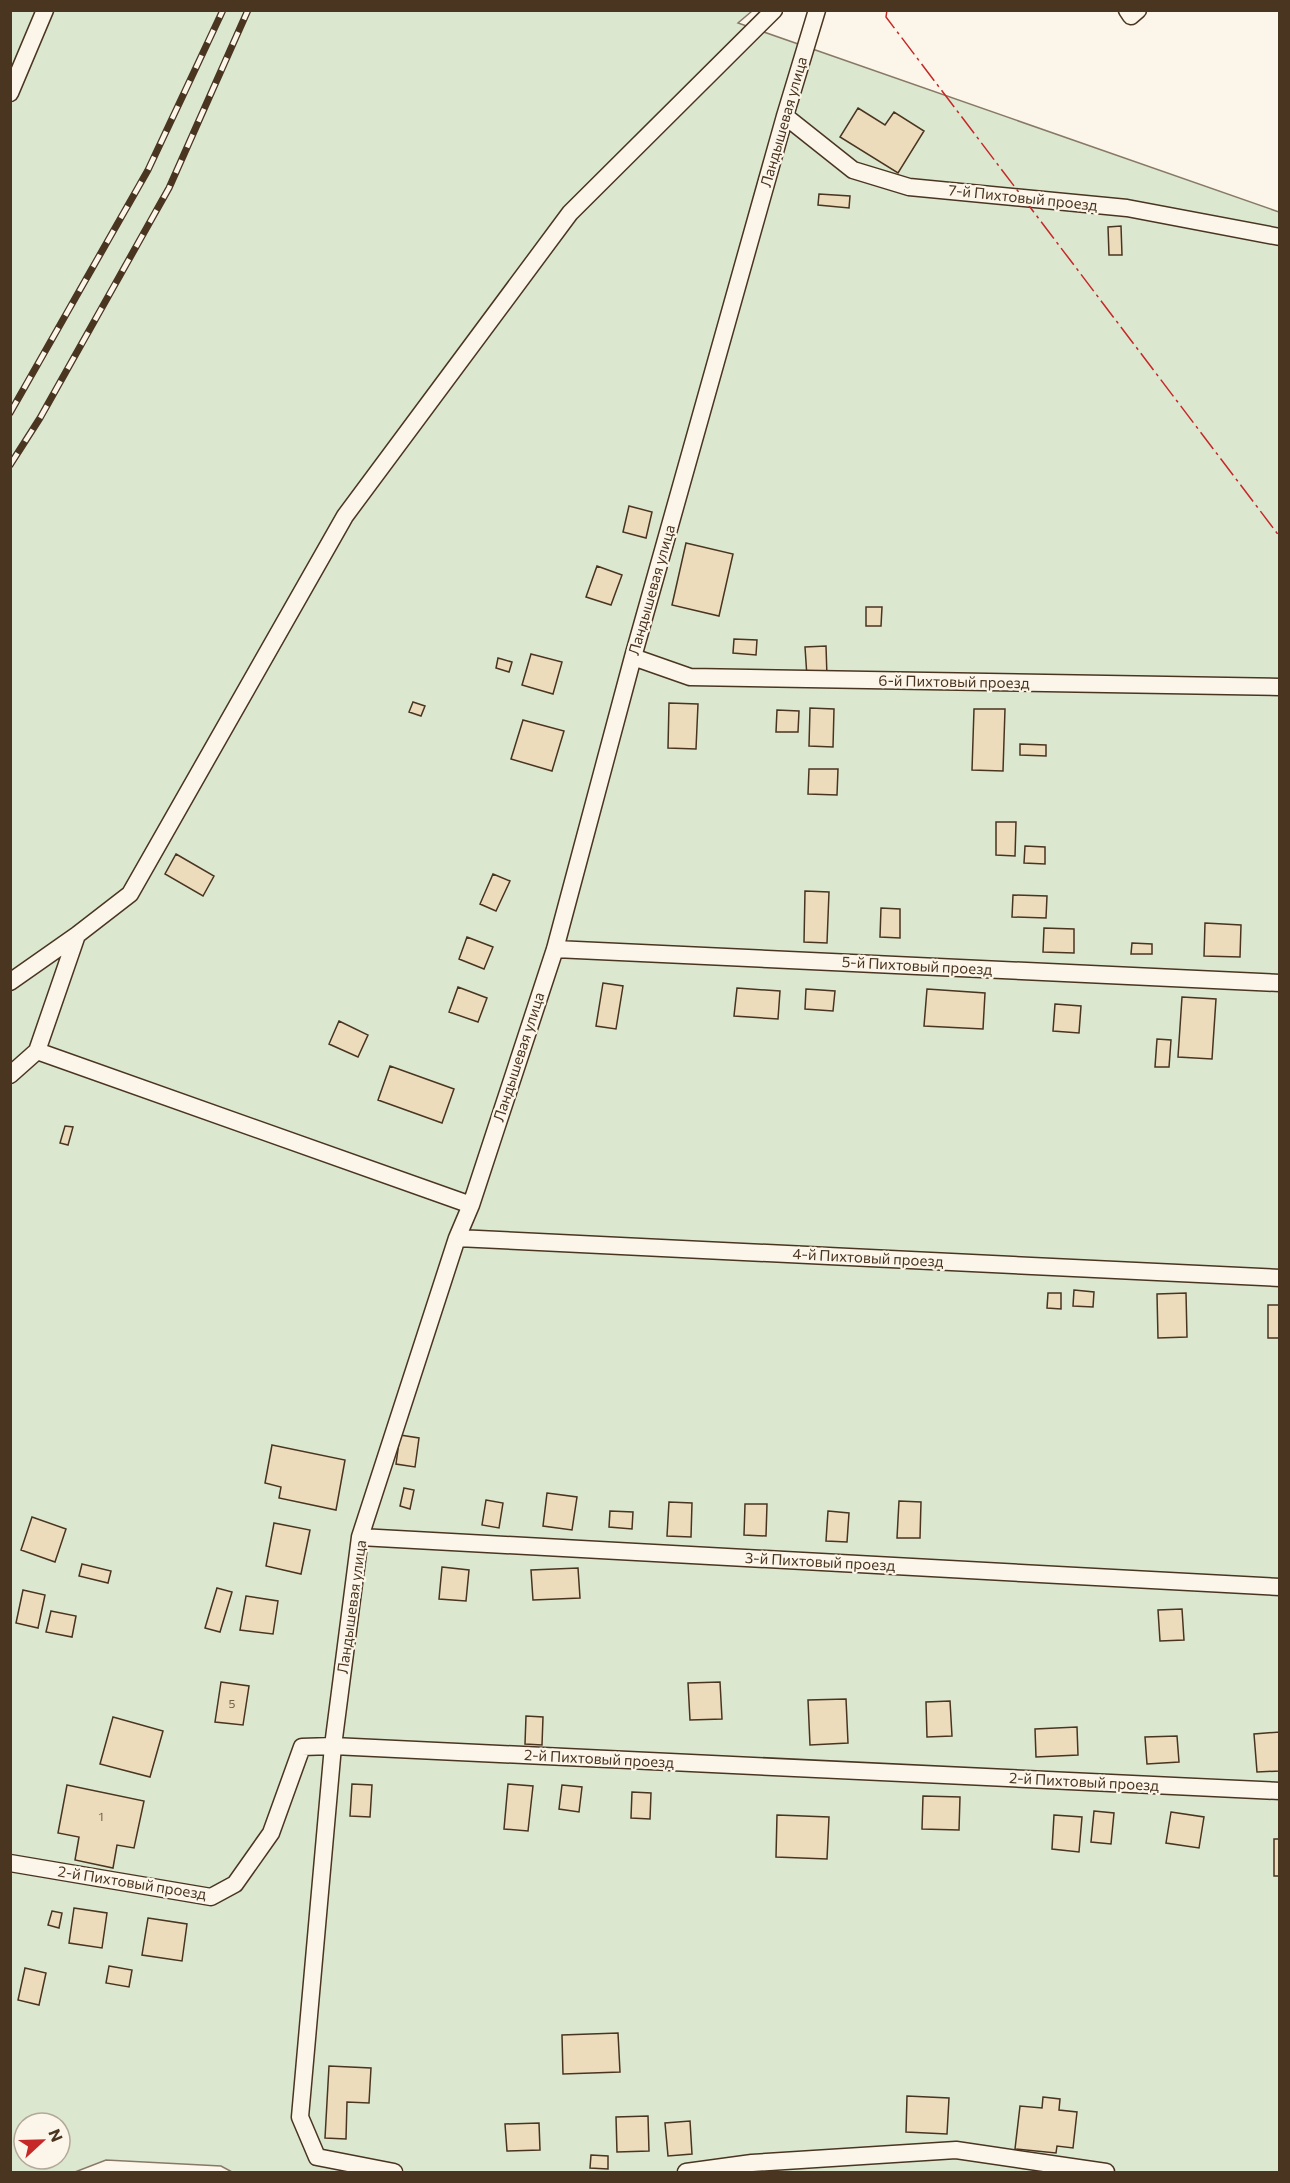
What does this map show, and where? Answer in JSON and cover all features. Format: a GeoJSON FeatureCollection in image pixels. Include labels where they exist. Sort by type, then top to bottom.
{"type":"FeatureCollection","features":[{"type":"Feature","properties":{"kind":"lane"},"geometry":{"type":"LineString","coordinates":[[10,93],[45,10]]}},
{"type":"Feature","properties":{"kind":"lane"},"geometry":{"type":"LineString","coordinates":[[10,982],[130,894],[345,516],[570,213],[774,10]]}},
{"type":"Feature","properties":{"kind":"lane","name":"Ландышевая улица"},"geometry":{"type":"LineString","coordinates":[[394,2172],[317,2157],[300,2116],[333,1746],[360,1537],[457,1238],[471,1205],[555,949],[633,657],[817,10]]}},
{"type":"Feature","properties":{"kind":"lane"},"geometry":{"type":"LineString","coordinates":[[1127,10],[1131,16],[1138,10]]}},
{"type":"Feature","properties":{"kind":"lane","name":"7-й Пихтовый проезд"},"geometry":{"type":"LineString","coordinates":[[785,116],[853,170],[909,187],[1127,208],[1280,237]]}},
{"type":"Feature","properties":{"kind":"lane","name":"6-й Пихтовый проезд"},"geometry":{"type":"LineString","coordinates":[[633,657],[690,678],[1280,687]]}},
{"type":"Feature","properties":{"kind":"lane"},"geometry":{"type":"LineString","coordinates":[[10,1075],[37,1051],[77,935]]}},
{"type":"Feature","properties":{"kind":"lane","name":"5-й Пихтовый проезд"},"geometry":{"type":"LineString","coordinates":[[555,949],[1280,983]]}},
{"type":"Feature","properties":{"kind":"lane"},"geometry":{"type":"LineString","coordinates":[[37,1051],[471,1205]]}},
{"type":"Feature","properties":{"kind":"lane","name":"4-й Пихтовый проезд"},"geometry":{"type":"LineString","coordinates":[[457,1238],[1280,1278]]}},
{"type":"Feature","properties":{"kind":"lane","name":"3-й Пихтовый проезд"},"geometry":{"type":"LineString","coordinates":[[360,1537],[1280,1587]]}},
{"type":"Feature","properties":{"kind":"lane","name":"2-й Пихтовый проезд"},"geometry":{"type":"LineString","coordinates":[[10,1863],[211,1897],[236,1884],[271,1833],[302,1747],[333,1746],[1280,1791]]}},
{"type":"Feature","properties":{"kind":"lane"},"geometry":{"type":"LineString","coordinates":[[686,2172],[752,2163],[956,2150],[1106,2172]]}},
{"type":"Feature","properties":{"kind":"green space"},"geometry":{"type":"Polygon","coordinates":[[[11,11],[752,11],[738,23],[1279,212],[1279,2172],[232,2172],[221,2166],[106,2160],[75,2172],[11,2172],[11,11]]]}},
{"type":"Feature","properties":{"kind":"building"},"geometry":{"type":"Polygon","coordinates":[[[858,108],[885,125],[894,112],[924,131],[898,173],[840,137],[858,108]]]}},
{"type":"Feature","properties":{"kind":"building"},"geometry":{"type":"Polygon","coordinates":[[[819,194],[850,196],[849,208],[818,205],[819,194]]]}},
{"type":"Feature","properties":{"kind":"building"},"geometry":{"type":"Polygon","coordinates":[[[1121,226],[1122,255],[1109,255],[1108,227],[1121,226]]]}},
{"type":"Feature","properties":{"kind":"building"},"geometry":{"type":"Polygon","coordinates":[[[629,506],[652,512],[646,538],[623,532],[629,506]]]}},
{"type":"Feature","properties":{"kind":"building"},"geometry":{"type":"Polygon","coordinates":[[[686,543],[733,554],[719,616],[672,605],[686,543]]]}},
{"type":"Feature","properties":{"kind":"building"},"geometry":{"type":"Polygon","coordinates":[[[597,566],[622,575],[611,605],[586,597],[597,566]]]}},
{"type":"Feature","properties":{"kind":"building"},"geometry":{"type":"Polygon","coordinates":[[[866,607],[882,607],[881,626],[866,626],[866,607]]]}},
{"type":"Feature","properties":{"kind":"building"},"geometry":{"type":"Polygon","coordinates":[[[734,639],[757,640],[756,655],[733,653],[734,639]]]}},
{"type":"Feature","properties":{"kind":"building"},"geometry":{"type":"Polygon","coordinates":[[[826,646],[827,677],[807,677],[805,647],[826,646]]]}},
{"type":"Feature","properties":{"kind":"building"},"geometry":{"type":"Polygon","coordinates":[[[531,654],[562,662],[553,694],[522,685],[531,654]]]}},
{"type":"Feature","properties":{"kind":"building"},"geometry":{"type":"Polygon","coordinates":[[[498,658],[512,662],[509,672],[496,668],[498,658]]]}},
{"type":"Feature","properties":{"kind":"building"},"geometry":{"type":"Polygon","coordinates":[[[413,702],[425,706],[421,716],[409,712],[413,702]]]}},
{"type":"Feature","properties":{"kind":"building"},"geometry":{"type":"Polygon","coordinates":[[[669,703],[698,704],[696,749],[668,748],[669,703]]]}},
{"type":"Feature","properties":{"kind":"building"},"geometry":{"type":"Polygon","coordinates":[[[810,708],[834,709],[833,747],[809,746],[810,708]]]}},
{"type":"Feature","properties":{"kind":"building"},"geometry":{"type":"Polygon","coordinates":[[[974,709],[1005,709],[1003,771],[972,770],[974,709]]]}},
{"type":"Feature","properties":{"kind":"building"},"geometry":{"type":"Polygon","coordinates":[[[777,710],[799,711],[798,732],[776,732],[777,710]]]}},
{"type":"Feature","properties":{"kind":"building"},"geometry":{"type":"Polygon","coordinates":[[[523,720],[564,731],[552,771],[511,759],[523,720]]]}},
{"type":"Feature","properties":{"kind":"building"},"geometry":{"type":"Polygon","coordinates":[[[1020,744],[1046,745],[1046,756],[1020,755],[1020,744]]]}},
{"type":"Feature","properties":{"kind":"building"},"geometry":{"type":"Polygon","coordinates":[[[809,769],[838,769],[837,795],[808,794],[809,769]]]}},
{"type":"Feature","properties":{"kind":"building"},"geometry":{"type":"Polygon","coordinates":[[[996,822],[1016,822],[1015,856],[996,855],[996,822]]]}},
{"type":"Feature","properties":{"kind":"building"},"geometry":{"type":"Polygon","coordinates":[[[1025,846],[1045,847],[1045,864],[1024,863],[1025,846]]]}},
{"type":"Feature","properties":{"kind":"building"},"geometry":{"type":"Polygon","coordinates":[[[176,854],[214,876],[203,896],[165,874],[176,854]]]}},
{"type":"Feature","properties":{"kind":"building"},"geometry":{"type":"Polygon","coordinates":[[[493,874],[510,881],[496,911],[480,904],[493,874]]]}},
{"type":"Feature","properties":{"kind":"building"},"geometry":{"type":"Polygon","coordinates":[[[805,891],[829,892],[827,943],[804,942],[805,891]]]}},
{"type":"Feature","properties":{"kind":"building"},"geometry":{"type":"Polygon","coordinates":[[[1013,895],[1047,896],[1046,918],[1012,917],[1013,895]]]}},
{"type":"Feature","properties":{"kind":"building"},"geometry":{"type":"Polygon","coordinates":[[[881,908],[900,909],[900,938],[880,937],[881,908]]]}},
{"type":"Feature","properties":{"kind":"building"},"geometry":{"type":"Polygon","coordinates":[[[1205,923],[1241,925],[1240,957],[1204,956],[1205,923]]]}},
{"type":"Feature","properties":{"kind":"building"},"geometry":{"type":"Polygon","coordinates":[[[1044,928],[1074,929],[1074,953],[1043,952],[1044,928]]]}},
{"type":"Feature","properties":{"kind":"building"},"geometry":{"type":"Polygon","coordinates":[[[467,937],[493,947],[484,969],[459,959],[467,937]]]}},
{"type":"Feature","properties":{"kind":"building"},"geometry":{"type":"Polygon","coordinates":[[[1132,943],[1152,944],[1152,954],[1131,954],[1132,943]]]}},
{"type":"Feature","properties":{"kind":"building"},"geometry":{"type":"Polygon","coordinates":[[[603,983],[623,986],[616,1029],[596,1026],[603,983]]]}},
{"type":"Feature","properties":{"kind":"building"},"geometry":{"type":"Polygon","coordinates":[[[458,987],[487,998],[478,1022],[449,1012],[458,987]]]}},
{"type":"Feature","properties":{"kind":"building"},"geometry":{"type":"Polygon","coordinates":[[[737,988],[780,991],[778,1019],[734,1016],[737,988]]]}},
{"type":"Feature","properties":{"kind":"building"},"geometry":{"type":"Polygon","coordinates":[[[806,989],[835,991],[833,1011],[805,1009],[806,989]]]}},
{"type":"Feature","properties":{"kind":"building"},"geometry":{"type":"Polygon","coordinates":[[[927,989],[985,993],[983,1029],[924,1026],[927,989]]]}},
{"type":"Feature","properties":{"kind":"building"},"geometry":{"type":"Polygon","coordinates":[[[1182,997],[1216,999],[1212,1059],[1178,1057],[1182,997]]]}},
{"type":"Feature","properties":{"kind":"building"},"geometry":{"type":"Polygon","coordinates":[[[1055,1004],[1081,1006],[1079,1033],[1053,1031],[1055,1004]]]}},
{"type":"Feature","properties":{"kind":"building"},"geometry":{"type":"Polygon","coordinates":[[[339,1021],[368,1035],[358,1057],[329,1044],[339,1021]]]}},
{"type":"Feature","properties":{"kind":"building"},"geometry":{"type":"Polygon","coordinates":[[[1157,1039],[1171,1040],[1169,1067],[1155,1067],[1157,1039]]]}},
{"type":"Feature","properties":{"kind":"building"},"geometry":{"type":"Polygon","coordinates":[[[390,1066],[454,1089],[442,1123],[378,1100],[390,1066]]]}},
{"type":"Feature","properties":{"kind":"building"},"geometry":{"type":"Polygon","coordinates":[[[65,1126],[73,1127],[68,1145],[60,1143],[65,1126]]]}},
{"type":"Feature","properties":{"kind":"building"},"geometry":{"type":"Polygon","coordinates":[[[1074,1290],[1094,1292],[1093,1307],[1073,1306],[1074,1290]]]}},
{"type":"Feature","properties":{"kind":"building"},"geometry":{"type":"Polygon","coordinates":[[[1048,1293],[1061,1293],[1061,1309],[1047,1308],[1048,1293]]]}},
{"type":"Feature","properties":{"kind":"building"},"geometry":{"type":"Polygon","coordinates":[[[1186,1293],[1187,1337],[1158,1338],[1157,1294],[1186,1293]]]}},
{"type":"Feature","properties":{"kind":"building"},"geometry":{"type":"Polygon","coordinates":[[[1268,1305],[1280,1305],[1280,1338],[1268,1338],[1268,1305]]]}},
{"type":"Feature","properties":{"kind":"building"},"geometry":{"type":"Polygon","coordinates":[[[400,1435],[419,1438],[415,1467],[396,1464],[400,1435]]]}},
{"type":"Feature","properties":{"kind":"building"},"geometry":{"type":"Polygon","coordinates":[[[272,1445],[345,1460],[336,1510],[279,1498],[281,1487],[265,1483],[272,1445]]]}},
{"type":"Feature","properties":{"kind":"building"},"geometry":{"type":"Polygon","coordinates":[[[404,1488],[414,1490],[410,1509],[400,1506],[404,1488]]]}},
{"type":"Feature","properties":{"kind":"building"},"geometry":{"type":"Polygon","coordinates":[[[547,1493],[577,1497],[572,1530],[543,1526],[547,1493]]]}},
{"type":"Feature","properties":{"kind":"building"},"geometry":{"type":"Polygon","coordinates":[[[486,1500],[503,1503],[499,1528],[482,1525],[486,1500]]]}},
{"type":"Feature","properties":{"kind":"building"},"geometry":{"type":"Polygon","coordinates":[[[899,1501],[921,1502],[920,1538],[897,1538],[899,1501]]]}},
{"type":"Feature","properties":{"kind":"building"},"geometry":{"type":"Polygon","coordinates":[[[669,1502],[692,1503],[691,1537],[667,1536],[669,1502]]]}},
{"type":"Feature","properties":{"kind":"building"},"geometry":{"type":"Polygon","coordinates":[[[745,1504],[767,1504],[766,1536],[744,1535],[745,1504]]]}},
{"type":"Feature","properties":{"kind":"building"},"geometry":{"type":"Polygon","coordinates":[[[610,1511],[633,1512],[632,1529],[609,1527],[610,1511]]]}},
{"type":"Feature","properties":{"kind":"building"},"geometry":{"type":"Polygon","coordinates":[[[828,1511],[849,1513],[847,1542],[826,1541],[828,1511]]]}},
{"type":"Feature","properties":{"kind":"building"},"geometry":{"type":"Polygon","coordinates":[[[32,1517],[66,1529],[55,1562],[21,1550],[32,1517]]]}},
{"type":"Feature","properties":{"kind":"building"},"geometry":{"type":"Polygon","coordinates":[[[274,1523],[310,1530],[301,1574],[266,1566],[274,1523]]]}},
{"type":"Feature","properties":{"kind":"building"},"geometry":{"type":"Polygon","coordinates":[[[82,1564],[111,1571],[108,1583],[79,1576],[82,1564]]]}},
{"type":"Feature","properties":{"kind":"building"},"geometry":{"type":"Polygon","coordinates":[[[442,1567],[469,1570],[466,1601],[439,1599],[442,1567]]]}},
{"type":"Feature","properties":{"kind":"building"},"geometry":{"type":"Polygon","coordinates":[[[578,1568],[580,1598],[533,1600],[531,1570],[578,1568]]]}},
{"type":"Feature","properties":{"kind":"building"},"geometry":{"type":"Polygon","coordinates":[[[217,1588],[232,1592],[220,1632],[205,1628],[217,1588]]]}},
{"type":"Feature","properties":{"kind":"building"},"geometry":{"type":"Polygon","coordinates":[[[23,1590],[45,1595],[38,1628],[16,1623],[23,1590]]]}},
{"type":"Feature","properties":{"kind":"building"},"geometry":{"type":"Polygon","coordinates":[[[246,1596],[278,1601],[273,1634],[240,1630],[246,1596]]]}},
{"type":"Feature","properties":{"kind":"building"},"geometry":{"type":"Polygon","coordinates":[[[1182,1609],[1184,1640],[1160,1641],[1158,1610],[1182,1609]]]}},
{"type":"Feature","properties":{"kind":"building"},"geometry":{"type":"Polygon","coordinates":[[[51,1611],[76,1616],[72,1637],[46,1632],[51,1611]]]}},
{"type":"Feature","properties":{"kind":"building"},"geometry":{"type":"Polygon","coordinates":[[[221,1682],[249,1686],[243,1725],[215,1722],[221,1682]]]}},
{"type":"Feature","properties":{"kind":"building"},"geometry":{"type":"Polygon","coordinates":[[[720,1682],[722,1719],[690,1720],[688,1683],[720,1682]]]}},
{"type":"Feature","properties":{"kind":"building"},"geometry":{"type":"Polygon","coordinates":[[[846,1699],[848,1743],[810,1745],[808,1700],[846,1699]]]}},
{"type":"Feature","properties":{"kind":"building"},"geometry":{"type":"Polygon","coordinates":[[[950,1701],[952,1736],[927,1737],[926,1702],[950,1701]]]}},
{"type":"Feature","properties":{"kind":"building"},"geometry":{"type":"Polygon","coordinates":[[[526,1716],[543,1717],[542,1745],[525,1744],[526,1716]]]}},
{"type":"Feature","properties":{"kind":"building"},"geometry":{"type":"Polygon","coordinates":[[[113,1717],[163,1731],[150,1777],[100,1764],[113,1717]]]}},
{"type":"Feature","properties":{"kind":"building"},"geometry":{"type":"Polygon","coordinates":[[[1077,1727],[1078,1755],[1036,1757],[1035,1729],[1077,1727]]]}},
{"type":"Feature","properties":{"kind":"building"},"geometry":{"type":"Polygon","coordinates":[[[1280,1732],[1280,1771],[1257,1772],[1254,1734],[1280,1732]]]}},
{"type":"Feature","properties":{"kind":"building"},"geometry":{"type":"Polygon","coordinates":[[[1177,1736],[1179,1762],[1147,1764],[1145,1737],[1177,1736]]]}},
{"type":"Feature","properties":{"kind":"building"},"geometry":{"type":"Polygon","coordinates":[[[352,1784],[372,1785],[370,1817],[350,1816],[352,1784]]]}},
{"type":"Feature","properties":{"kind":"building"},"geometry":{"type":"Polygon","coordinates":[[[508,1784],[533,1786],[528,1831],[504,1829],[508,1784]]]}},
{"type":"Feature","properties":{"kind":"building"},"geometry":{"type":"Polygon","coordinates":[[[67,1785],[144,1801],[134,1848],[117,1845],[113,1868],[75,1860],[79,1837],[58,1833],[67,1785]]]}},
{"type":"Feature","properties":{"kind":"building"},"geometry":{"type":"Polygon","coordinates":[[[562,1785],[582,1787],[579,1812],[559,1809],[562,1785]]]}},
{"type":"Feature","properties":{"kind":"building"},"geometry":{"type":"Polygon","coordinates":[[[632,1792],[651,1793],[650,1819],[631,1818],[632,1792]]]}},
{"type":"Feature","properties":{"kind":"building"},"geometry":{"type":"Polygon","coordinates":[[[923,1796],[960,1797],[959,1830],[922,1829],[923,1796]]]}},
{"type":"Feature","properties":{"kind":"building"},"geometry":{"type":"Polygon","coordinates":[[[1094,1811],[1114,1813],[1111,1844],[1091,1842],[1094,1811]]]}},
{"type":"Feature","properties":{"kind":"building"},"geometry":{"type":"Polygon","coordinates":[[[1171,1812],[1204,1817],[1199,1848],[1166,1843],[1171,1812]]]}},
{"type":"Feature","properties":{"kind":"building"},"geometry":{"type":"Polygon","coordinates":[[[777,1815],[829,1817],[827,1859],[776,1857],[777,1815]]]}},
{"type":"Feature","properties":{"kind":"building"},"geometry":{"type":"Polygon","coordinates":[[[1054,1815],[1082,1817],[1079,1852],[1052,1849],[1054,1815]]]}},
{"type":"Feature","properties":{"kind":"building"},"geometry":{"type":"Polygon","coordinates":[[[1274,1839],[1280,1839],[1280,1876],[1274,1876],[1274,1839]]]}},
{"type":"Feature","properties":{"kind":"building"},"geometry":{"type":"Polygon","coordinates":[[[74,1908],[107,1913],[102,1948],[69,1943],[74,1908]]]}},
{"type":"Feature","properties":{"kind":"building"},"geometry":{"type":"Polygon","coordinates":[[[52,1911],[62,1913],[59,1928],[48,1925],[52,1911]]]}},
{"type":"Feature","properties":{"kind":"building"},"geometry":{"type":"Polygon","coordinates":[[[148,1918],[187,1924],[182,1961],[142,1955],[148,1918]]]}},
{"type":"Feature","properties":{"kind":"building"},"geometry":{"type":"Polygon","coordinates":[[[109,1966],[132,1970],[129,1987],[106,1983],[109,1966]]]}},
{"type":"Feature","properties":{"kind":"building"},"geometry":{"type":"Polygon","coordinates":[[[25,1968],[46,1973],[39,2005],[18,2000],[25,1968]]]}},
{"type":"Feature","properties":{"kind":"building"},"geometry":{"type":"Polygon","coordinates":[[[618,2033],[620,2072],[563,2074],[562,2035],[618,2033]]]}},
{"type":"Feature","properties":{"kind":"building"},"geometry":{"type":"Polygon","coordinates":[[[329,2066],[371,2068],[369,2103],[347,2102],[346,2139],[325,2138],[329,2066]]]}},
{"type":"Feature","properties":{"kind":"building"},"geometry":{"type":"Polygon","coordinates":[[[907,2096],[949,2098],[947,2134],[906,2132],[907,2096]]]}},
{"type":"Feature","properties":{"kind":"building"},"geometry":{"type":"Polygon","coordinates":[[[1043,2097],[1060,2099],[1059,2110],[1077,2112],[1073,2148],[1057,2146],[1056,2153],[1015,2149],[1020,2106],[1042,2108],[1043,2097]]]}},
{"type":"Feature","properties":{"kind":"building"},"geometry":{"type":"Polygon","coordinates":[[[648,2116],[649,2151],[617,2152],[616,2117],[648,2116]]]}},
{"type":"Feature","properties":{"kind":"building"},"geometry":{"type":"Polygon","coordinates":[[[690,2121],[692,2154],[668,2156],[665,2123],[690,2121]]]}},
{"type":"Feature","properties":{"kind":"building"},"geometry":{"type":"Polygon","coordinates":[[[539,2123],[540,2150],[507,2151],[505,2124],[539,2123]]]}},
{"type":"Feature","properties":{"kind":"building"},"geometry":{"type":"Polygon","coordinates":[[[591,2155],[608,2156],[608,2169],[590,2168],[591,2155]]]}},
{"type":"Feature","properties":{"kind":"railway"},"geometry":{"type":"LineString","coordinates":[[10,413],[148,170],[223,10]]}},
{"type":"Feature","properties":{"kind":"railway"},"geometry":{"type":"LineString","coordinates":[[10,465],[40,418],[169,188],[248,10]]}},
{"type":"Feature","properties":{"kind":"power"},"geometry":{"type":"LineString","coordinates":[[887,10],[886,17],[1280,537]]}}]}
